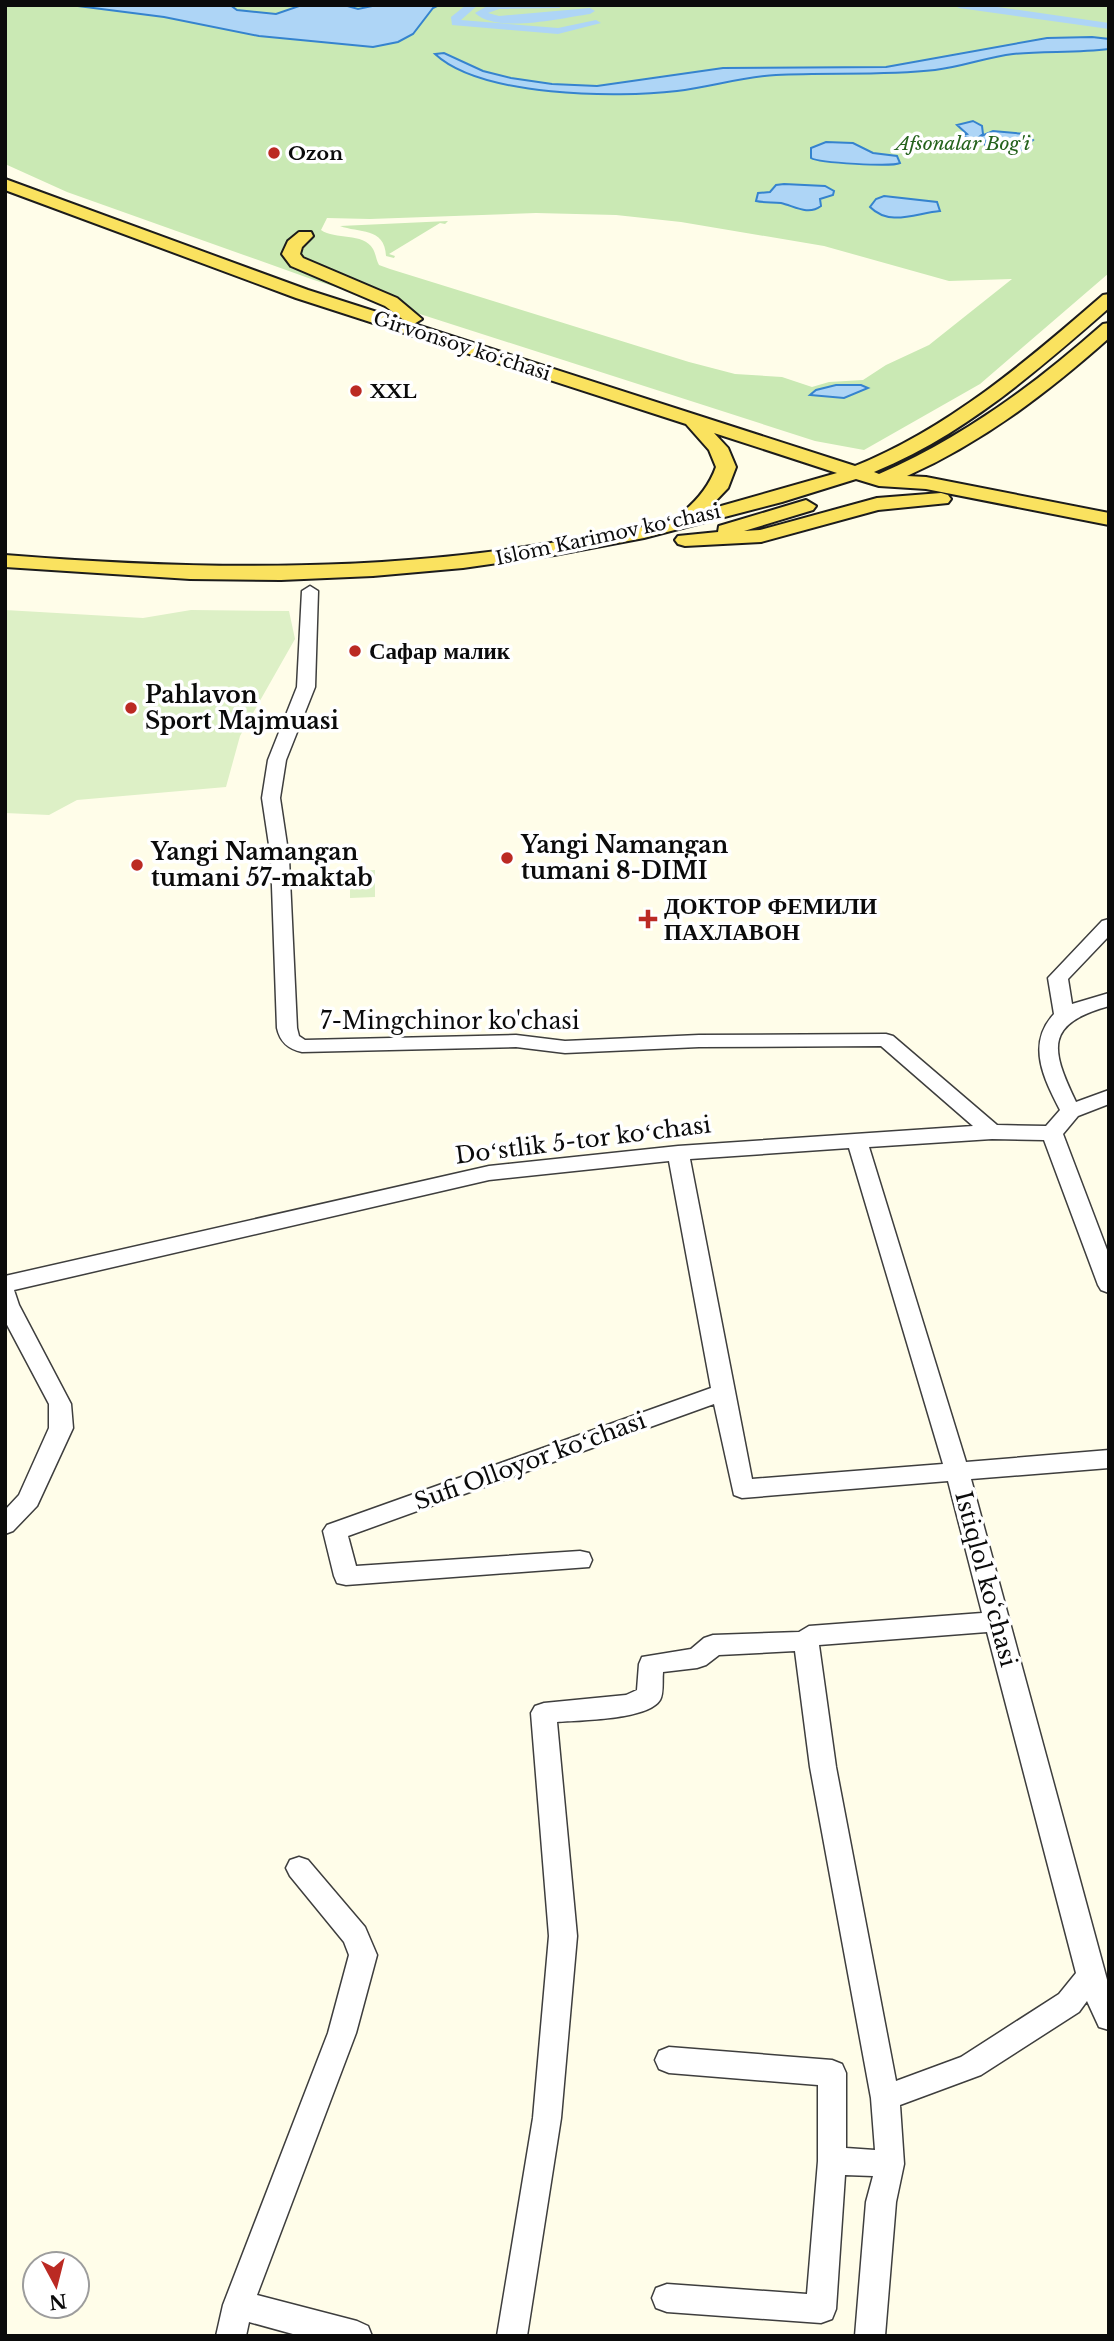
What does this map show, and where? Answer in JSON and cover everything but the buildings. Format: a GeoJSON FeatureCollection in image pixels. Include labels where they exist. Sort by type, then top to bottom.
{"type":"FeatureCollection","features":[{"type":"Feature","properties":{"kind":"main road","name":"Girvonsoy koʻchasi"},"geometry":{"type":"LineString","coordinates":[[5,170],[71,205]]}},
{"type":"Feature","properties":{"kind":"main road","name":"Girvonsoy koʻchasi"},"geometry":{"type":"LineString","coordinates":[[5,184],[876,473],[1109,519]]}},
{"type":"Feature","properties":{"kind":"main road","name":"Girvonsoy koʻchasi"},"geometry":{"type":"LineString","coordinates":[[107,218],[302,294],[854,473]]}},
{"type":"Feature","properties":{"kind":"main road"},"geometry":{"type":"LineString","coordinates":[[305,236],[294,244],[290,254],[298,262],[391,302],[413,319]]}},
{"type":"Feature","properties":{"kind":"main road","name":"Islom Karimov koʻchasi"},"geometry":{"type":"LineString","coordinates":[[5,561],[198,575],[336,573],[452,565],[770,518],[876,473],[948,427],[1029,369],[1109,299]]}},
{"type":"Feature","properties":{"kind":"main road","name":"Islom Karimov koʻchasi"},"geometry":{"type":"LineString","coordinates":[[5,579],[145,590],[310,591],[480,576],[681,533],[854,473],[899,472],[978,433],[1028,398],[1109,328]]}},
{"type":"Feature","properties":{"kind":"main road"},"geometry":{"type":"LineString","coordinates":[[681,533],[712,495],[725,474],[725,461],[719,448],[691,421]]}},
{"type":"Feature","properties":{"kind":"main road","name":"Girvonsoy koʻchasi"},"geometry":{"type":"LineString","coordinates":[[899,472],[926,483]]}},
{"type":"Feature","properties":{"kind":"main road"},"geometry":{"type":"LineString","coordinates":[[681,533],[761,536],[877,505],[914,499],[1007,499]]}},
{"type":"Feature","properties":{"kind":"street","name":"7-Mingchinor ko'chasi"},"geometry":{"type":"LineString","coordinates":[[310,591],[306,687],[277,760],[271,797],[280,858],[288,1036],[293,1043],[302,1046],[516,1041],[565,1046],[699,1041],[886,1040],[992,1132]]}},
{"type":"Feature","properties":{"kind":"street"},"geometry":{"type":"LineString","coordinates":[[1064,1015],[1058,978],[1109,925]]}},
{"type":"Feature","properties":{"kind":"street"},"geometry":{"type":"LineString","coordinates":[[1071,1111],[1053,1077],[1049,1045],[1056,1023],[1064,1015],[1109,999]]}},
{"type":"Feature","properties":{"kind":"street"},"geometry":{"type":"LineString","coordinates":[[1109,1097],[1071,1111],[1052,1133],[1109,1285]]}},
{"type":"Feature","properties":{"kind":"street","name":"Doʻstlik 5-tor koʻchasi"},"geometry":{"type":"LineString","coordinates":[[6,1298],[489,1173],[678,1153],[992,1132],[1052,1133]]}},
{"type":"Feature","properties":{"kind":"street","name":"Istiqlol ko‘chasi"},"geometry":{"type":"LineString","coordinates":[[857,1141],[957,1472],[1090,1976],[1109,2018]]}},
{"type":"Feature","properties":{"kind":"street"},"geometry":{"type":"LineString","coordinates":[[678,1153],[742,1489],[1109,1459]]}},
{"type":"Feature","properties":{"kind":"street"},"geometry":{"type":"LineString","coordinates":[[5,1525],[29,1500],[61,1428],[60,1404],[6,1298]]}},
{"type":"Feature","properties":{"kind":"street","name":"Sufi Olloyor koʻchasi"},"geometry":{"type":"LineString","coordinates":[[580,1560],[346,1576],[335,1531],[725,1392]]}},
{"type":"Feature","properties":{"kind":"street"},"geometry":{"type":"LineString","coordinates":[[870,2336],[881,2202],[890,2164],[885,2098],[823,1767],[806,1641],[809,1636],[998,1621]]}},
{"type":"Feature","properties":{"kind":"street"},"geometry":{"type":"LineString","coordinates":[[512,2336],[547,2118],[563,1937],[544,1713],[629,1705],[649,1696],[651,1664],[696,1658],[713,1645],[806,1641]]}},
{"type":"Feature","properties":{"kind":"street"},"geometry":{"type":"LineString","coordinates":[[231,2336],[237,2305],[342,2033],[363,1955],[355,1935],[299,1868]]}},
{"type":"Feature","properties":{"kind":"street"},"geometry":{"type":"LineString","coordinates":[[885,2098],[971,2066],[1069,2003],[1090,1976]]}},
{"type":"Feature","properties":{"kind":"street"},"geometry":{"type":"LineString","coordinates":[[667,2298],[821,2309],[832,2161],[832,2073],[669,2060]]}},
{"type":"Feature","properties":{"kind":"street"},"geometry":{"type":"LineString","coordinates":[[832,2161],[890,2164]]}},
{"type":"Feature","properties":{"kind":"street"},"geometry":{"type":"LineString","coordinates":[[237,2305],[357,2336]]}},
{"type":"Feature","properties":{"kind":"green space","name":"Afsonalar Bog'i"},"geometry":{"type":"Polygon","coordinates":[[[5,5],[1109,5],[1109,273],[980,384],[864,450],[815,441],[314,280],[67,192],[5,164],[5,5]],[[536,213],[327,218],[321,230],[363,240],[373,249],[379,265],[390,269],[689,362],[735,374],[782,377],[812,387],[829,382],[863,380],[886,365],[929,345],[1012,279],[949,281],[824,246],[681,222],[616,215],[536,213]]]}},
{"type":"Feature","properties":{"kind":"green space"},"geometry":{"type":"Polygon","coordinates":[[[448,221],[445,224],[440,223],[389,254],[395,256],[394,258],[386,256],[381,240],[376,236],[340,226],[448,221]]]}},
{"type":"Feature","properties":{"kind":"green space","name":"Pahlavon Sport Majmuasi"},"geometry":{"type":"Polygon","coordinates":[[[5,610],[143,618],[191,610],[289,611],[295,639],[240,736],[226,787],[77,800],[49,815],[5,813],[5,610]]]}},
{"type":"Feature","properties":{"kind":"green space"},"geometry":{"type":"Polygon","coordinates":[[[375,870],[375,897],[350,898],[350,871],[375,870]]]}},
{"type":"Feature","properties":{"kind":"water"},"geometry":{"type":"Polygon","coordinates":[[[70,5],[230,5],[237,10],[276,14],[302,5],[344,5],[358,9],[377,5],[439,5],[433,8],[413,34],[398,42],[373,47],[259,36],[164,17],[70,5]]]}},
{"type":"Feature","properties":{"kind":"water"},"geometry":{"type":"Polygon","coordinates":[[[1047,38],[1109,39],[1109,49],[1013,54],[935,70],[776,75],[677,91],[620,94],[586,94],[516,86],[484,79],[456,68],[435,54],[444,53],[483,71],[511,78],[552,84],[597,86],[723,68],[886,67],[1047,38]]]}},
{"type":"Feature","properties":{"kind":"water"},"geometry":{"type":"Polygon","coordinates":[[[973,121],[982,126],[983,134],[979,137],[993,131],[1025,134],[1033,140],[1020,151],[1008,150],[1003,141],[996,138],[1004,145],[996,143],[993,147],[986,147],[984,143],[992,141],[976,142],[963,135],[967,134],[957,125],[973,121]]]}},
{"type":"Feature","properties":{"kind":"water"},"geometry":{"type":"Polygon","coordinates":[[[826,142],[853,143],[873,153],[897,156],[900,163],[856,164],[811,158],[811,148],[826,142]]]}},
{"type":"Feature","properties":{"kind":"water"},"geometry":{"type":"Polygon","coordinates":[[[776,185],[825,186],[834,191],[833,195],[820,199],[821,206],[811,210],[756,201],[758,193],[770,192],[776,185]]]}},
{"type":"Feature","properties":{"kind":"water"},"geometry":{"type":"Polygon","coordinates":[[[884,196],[937,202],[940,211],[895,218],[886,216],[870,207],[876,199],[884,196]]]}},
{"type":"Feature","properties":{"kind":"water"},"geometry":{"type":"Polygon","coordinates":[[[836,385],[861,385],[868,388],[844,398],[810,395],[816,390],[836,385]]]}},
{"type":"Feature","properties":{"kind":"waterway"},"geometry":{"type":"LineString","coordinates":[[473,5],[456,17],[456,23],[558,31],[596,23]]}},
{"type":"Feature","properties":{"kind":"waterway"},"geometry":{"type":"LineString","coordinates":[[559,5],[497,6],[480,13],[487,17],[515,19],[590,11]]}},
{"type":"Feature","properties":{"kind":"waterway"},"geometry":{"type":"LineString","coordinates":[[959,5],[1109,26]]}},
{"type":"Feature","properties":{"kind":"place","name":"Ozon"},"geometry":{"type":"Point","coordinates":[274,153]}},
{"type":"Feature","properties":{"kind":"place","name":"XXL"},"geometry":{"type":"Point","coordinates":[356,391]}},
{"type":"Feature","properties":{"kind":"place","name":"Сафар малик"},"geometry":{"type":"Point","coordinates":[355,651]}},
{"type":"Feature","properties":{"kind":"place","name":"Pahlavon Sport Majmuasi"},"geometry":{"type":"Point","coordinates":[131,708]}},
{"type":"Feature","properties":{"kind":"place","name":"Yangi Namangan tumani 8-DIMI"},"geometry":{"type":"Point","coordinates":[507,858]}},
{"type":"Feature","properties":{"kind":"place","name":"Yangi Namangan tumani 57-maktab"},"geometry":{"type":"Point","coordinates":[137,865]}},
{"type":"Feature","properties":{"kind":"place","name":"ДОКТОР ФЕМИЛИ ПАХЛАВОН"},"geometry":{"type":"Point","coordinates":[648,919]}}]}
